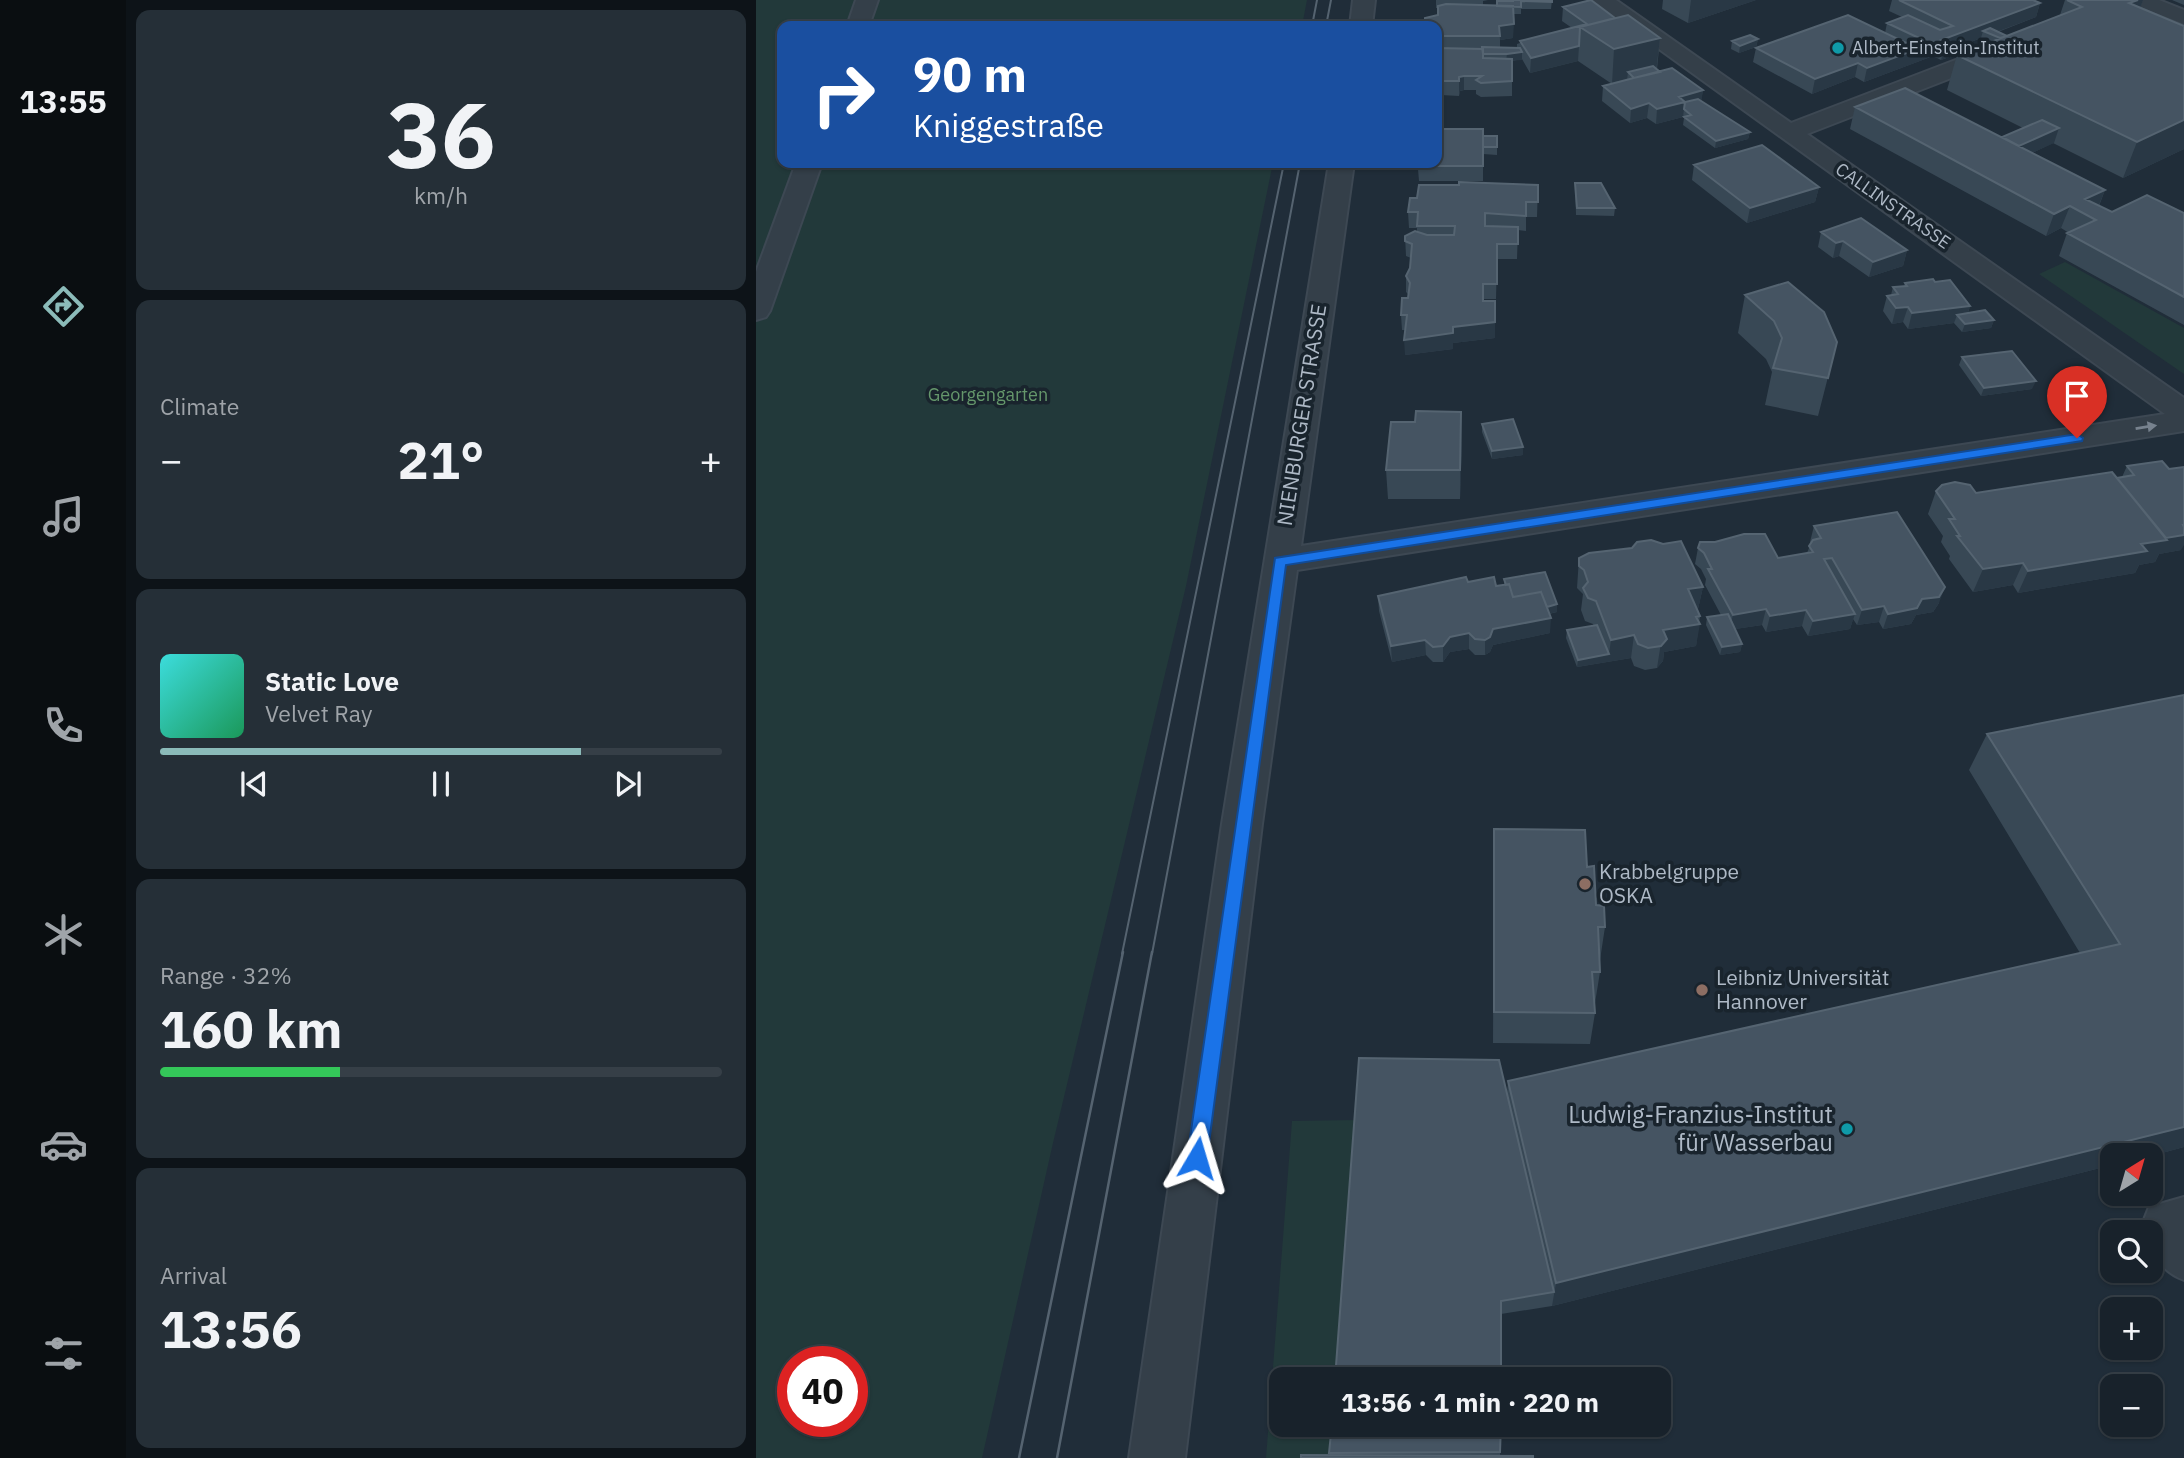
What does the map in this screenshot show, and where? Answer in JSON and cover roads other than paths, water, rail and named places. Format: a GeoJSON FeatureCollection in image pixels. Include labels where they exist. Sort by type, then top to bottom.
{"type":"FeatureCollection","features":[{"type":"Feature","properties":{"kind":"street"},"geometry":{"type":"LineString","coordinates":[[860,21],[867,0]]}},
{"type":"Feature","properties":{"kind":"street"},"geometry":{"type":"LineString","coordinates":[[1361,21],[1364,0]]}},
{"type":"Feature","properties":{"kind":"street","name":"CALLINSTRASSE"},"geometry":{"type":"LineString","coordinates":[[1602,0],[2184,413]]}},
{"type":"Feature","properties":{"kind":"street"},"geometry":{"type":"LineString","coordinates":[[2131,1],[2184,18]]}},
{"type":"Feature","properties":{"kind":"street"},"geometry":{"type":"LineString","coordinates":[[1789,132],[2013,46]]}},
{"type":"Feature","properties":{"kind":"street"},"geometry":{"type":"LineString","coordinates":[[756,311],[807,168]]}},
{"type":"Feature","properties":{"kind":"street","name":"NIENBURGER STRASSE"},"geometry":{"type":"LineString","coordinates":[[1157,1458],[1280,561],[1340,168]]}},
{"type":"Feature","properties":{"kind":"street"},"geometry":{"type":"LineString","coordinates":[[1280,561],[2184,421]]}},
{"type":"Feature","properties":{"kind":"street"},"geometry":{"type":"LineString","coordinates":[[2184,1222],[2168,1226],[2184,1255]]}},
{"type":"Feature","properties":{"kind":"tram line"},"geometry":{"type":"LineString","coordinates":[[1313,21],[1317,0]]}},
{"type":"Feature","properties":{"kind":"tram line"},"geometry":{"type":"LineString","coordinates":[[1327,21],[1331,0]]}},
{"type":"Feature","properties":{"kind":"tram line"},"geometry":{"type":"LineString","coordinates":[[1122,954],[1283,168]]}},
{"type":"Feature","properties":{"kind":"tram line"},"geometry":{"type":"LineString","coordinates":[[1152,954],[1299,168]]}},
{"type":"Feature","properties":{"kind":"tram line"},"geometry":{"type":"LineString","coordinates":[[1019,1458],[1123,952]]}},
{"type":"Feature","properties":{"kind":"tram line"},"geometry":{"type":"LineString","coordinates":[[1057,1458],[1152,952]]}},
{"type":"Feature","properties":{"kind":"place","name":"Albert-Einstein-Institut"},"geometry":{"type":"Point","coordinates":[1838,48]}},
{"type":"Feature","properties":{"kind":"place","name":"Krabbelgruppe OSKA"},"geometry":{"type":"Point","coordinates":[1585,884]}},
{"type":"Feature","properties":{"kind":"place","name":"Leibniz Universität Hannover"},"geometry":{"type":"Point","coordinates":[1702,990]}},
{"type":"Feature","properties":{"kind":"place","name":"Ludwig-Franzius-Institut für Wasserbau"},"geometry":{"type":"Point","coordinates":[1847,1129]}},
{"type":"Feature","properties":{"kind":"park label","name":"Georgengarten"},"geometry":{"type":"Point","coordinates":[988,395]}}]}
